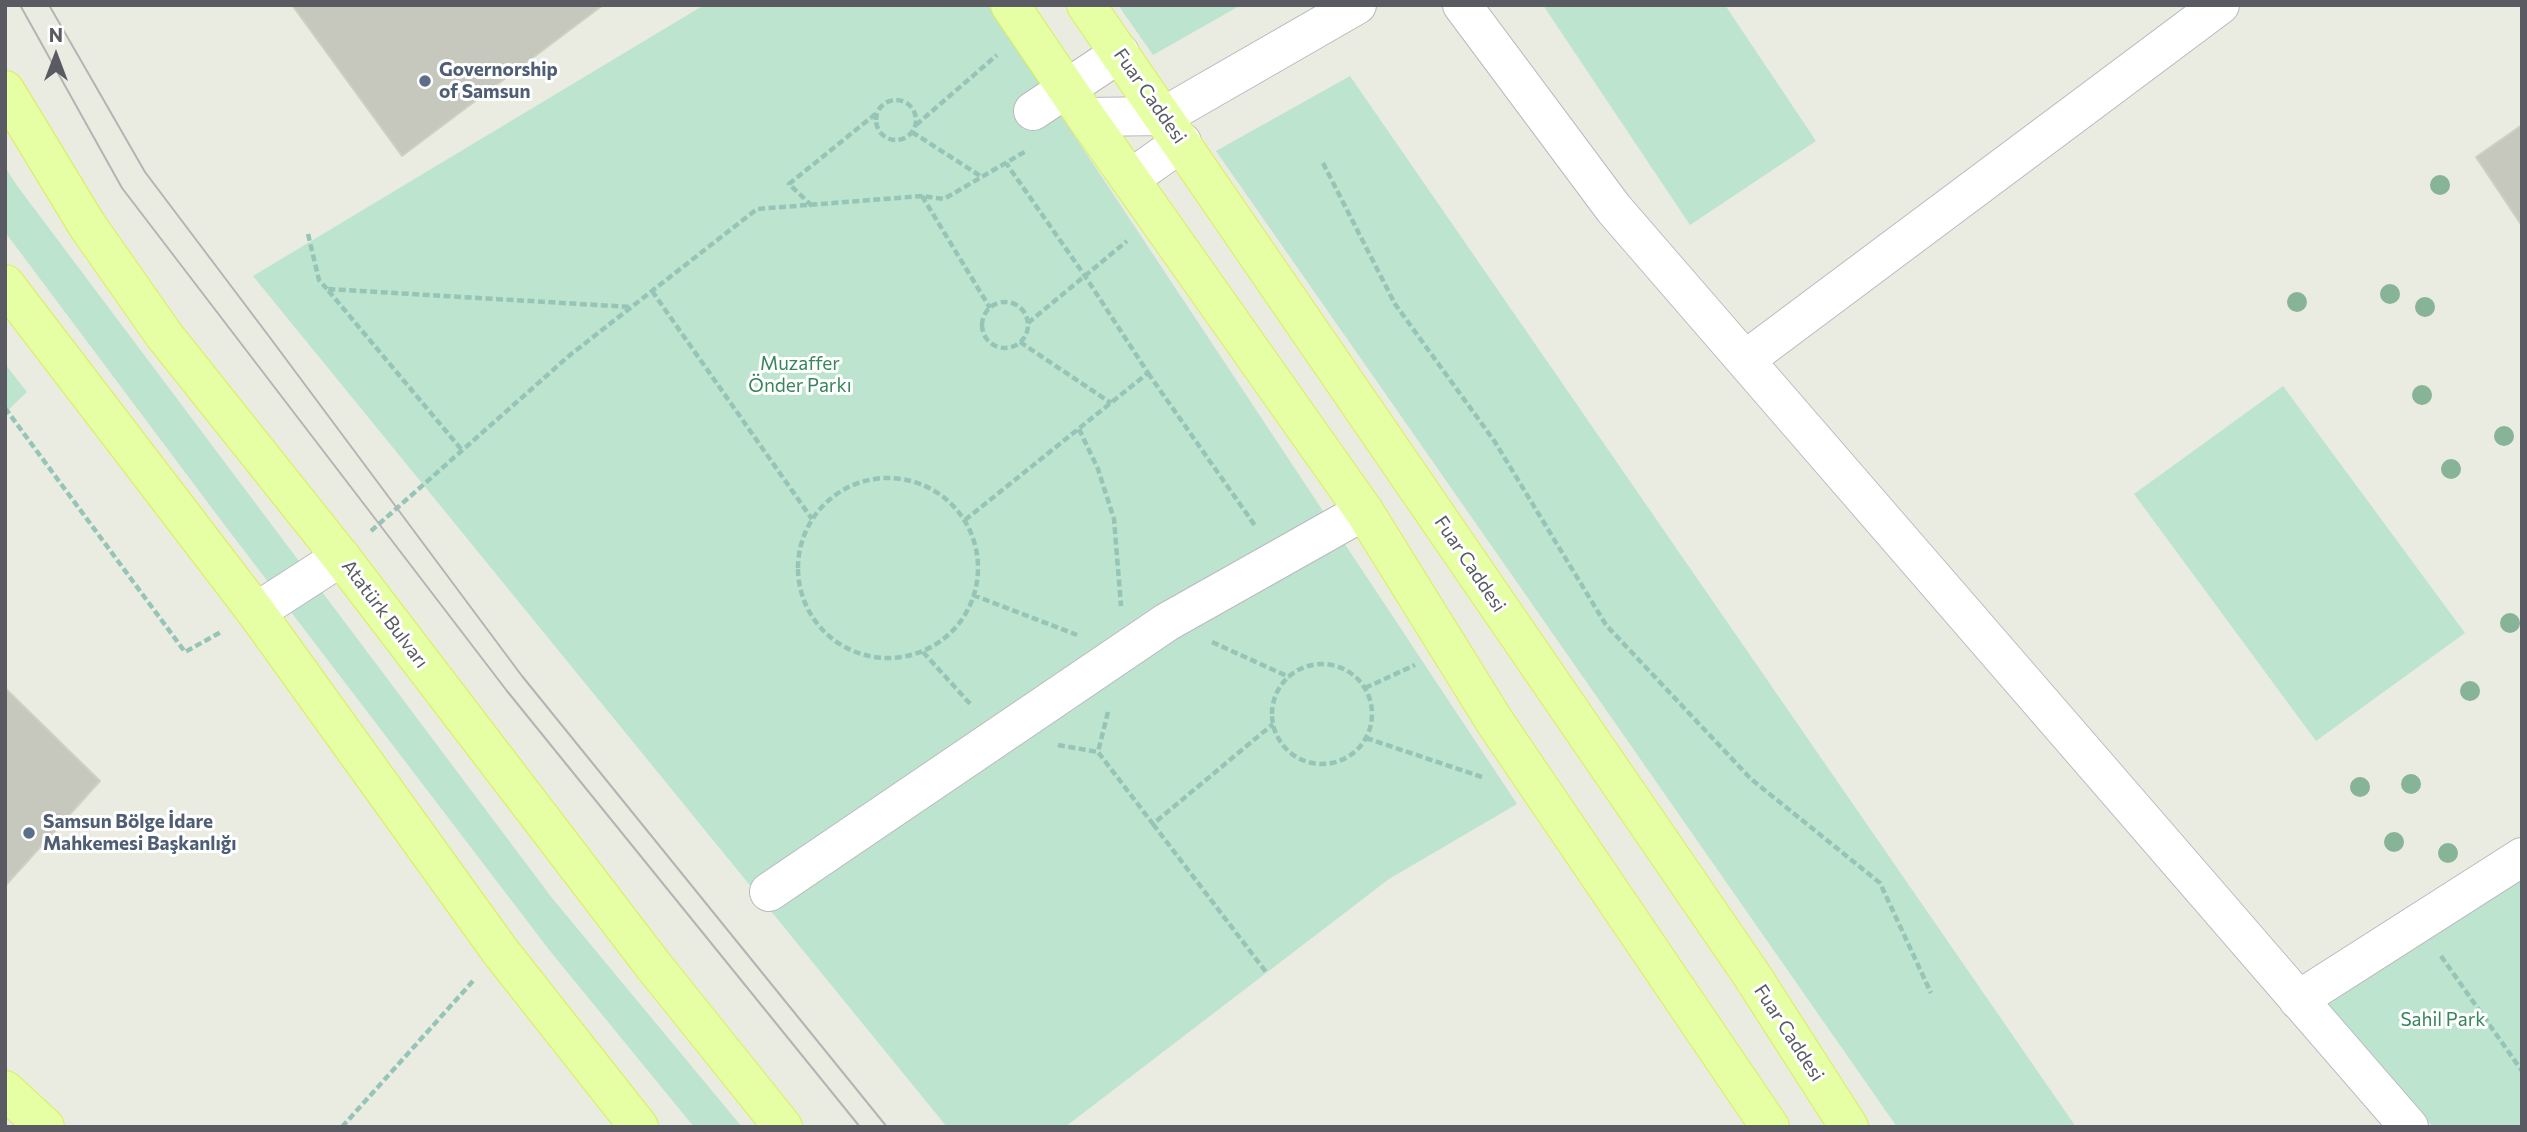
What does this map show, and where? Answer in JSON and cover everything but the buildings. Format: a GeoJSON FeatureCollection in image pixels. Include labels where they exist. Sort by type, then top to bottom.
{"type":"FeatureCollection","features":[{"type":"Feature","properties":{"kind":"main road","name":"Fuar Caddesi"},"geometry":{"type":"LineString","coordinates":[[1086,5],[1743,963],[1849,1127]]}},
{"type":"Feature","properties":{"kind":"main road"},"geometry":{"type":"LineString","coordinates":[[1018,17],[1364,510],[1546,799],[1770,1127]]}},
{"type":"Feature","properties":{"kind":"main road","name":"Atatürk Bulvarı"},"geometry":{"type":"LineString","coordinates":[[5,90],[87,225],[164,335],[341,557],[653,965],[783,1127]]}},
{"type":"Feature","properties":{"kind":"main road"},"geometry":{"type":"LineString","coordinates":[[5,284],[256,612],[500,951],[639,1127]]}},
{"type":"Feature","properties":{"kind":"main road"},"geometry":{"type":"LineString","coordinates":[[6,1093],[45,1127]]}},
{"type":"Feature","properties":{"kind":"street"},"geometry":{"type":"LineString","coordinates":[[1130,179],[1173,129],[1357,5]]}},
{"type":"Feature","properties":{"kind":"street"},"geometry":{"type":"LineString","coordinates":[[1462,5],[1614,209],[2409,1127]]}},
{"type":"Feature","properties":{"kind":"street"},"geometry":{"type":"LineString","coordinates":[[1745,360],[2220,5]]}},
{"type":"Feature","properties":{"kind":"street"},"geometry":{"type":"LineString","coordinates":[[1076,103],[1120,53]]}},
{"type":"Feature","properties":{"kind":"street"},"geometry":{"type":"LineString","coordinates":[[1033,111],[1076,103],[1173,129]]}},
{"type":"Feature","properties":{"kind":"street"},"geometry":{"type":"LineString","coordinates":[[769,892],[1167,622],[1364,510]]}},
{"type":"Feature","properties":{"kind":"street"},"geometry":{"type":"LineString","coordinates":[[256,612],[341,557]]}},
{"type":"Feature","properties":{"kind":"street"},"geometry":{"type":"LineString","coordinates":[[2298,1000],[2522,857]]}},
{"type":"Feature","properties":{"kind":"path"},"geometry":{"type":"LineString","coordinates":[[878,113],[877,127],[886,138],[901,140],[912,132],[1018,17]]}},
{"type":"Feature","properties":{"kind":"path"},"geometry":{"type":"LineString","coordinates":[[812,206],[789,184],[878,113],[886,102],[906,102],[915,113],[916,125]]}},
{"type":"Feature","properties":{"kind":"path"},"geometry":{"type":"LineString","coordinates":[[912,132],[982,177]]}},
{"type":"Feature","properties":{"kind":"path"},"geometry":{"type":"LineString","coordinates":[[341,557],[570,355],[757,209],[922,196],[944,200],[1029,150]]}},
{"type":"Feature","properties":{"kind":"path"},"geometry":{"type":"LineString","coordinates":[[1006,163],[1278,559]]}},
{"type":"Feature","properties":{"kind":"path"},"geometry":{"type":"LineString","coordinates":[[1323,163],[1395,304],[1495,442],[1606,625],[1751,779],[1880,883],[1931,993]]}},
{"type":"Feature","properties":{"kind":"path"},"geometry":{"type":"LineString","coordinates":[[922,196],[990,308]]}},
{"type":"Feature","properties":{"kind":"path"},"geometry":{"type":"LineString","coordinates":[[1028,323],[1156,217]]}},
{"type":"Feature","properties":{"kind":"path"},"geometry":{"type":"LineString","coordinates":[[309,234],[319,280],[461,449]]}},
{"type":"Feature","properties":{"kind":"path"},"geometry":{"type":"LineString","coordinates":[[327,289],[631,307]]}},
{"type":"Feature","properties":{"kind":"path"},"geometry":{"type":"LineString","coordinates":[[652,291],[812,519]]}},
{"type":"Feature","properties":{"kind":"path"},"geometry":{"type":"LineString","coordinates":[[1010,303],[1023,310],[1028,331],[1020,342],[1006,348],[991,343],[983,330],[983,322],[990,308],[996,304],[1010,303]]}},
{"type":"Feature","properties":{"kind":"path"},"geometry":{"type":"LineString","coordinates":[[1020,342],[1111,403]]}},
{"type":"Feature","properties":{"kind":"path"},"geometry":{"type":"LineString","coordinates":[[965,520],[1148,373]]}},
{"type":"Feature","properties":{"kind":"path"},"geometry":{"type":"LineString","coordinates":[[5,408],[186,652]]}},
{"type":"Feature","properties":{"kind":"path"},"geometry":{"type":"LineString","coordinates":[[1079,429],[1098,469],[1114,519],[1121,591],[1122,652],[1098,752],[1266,972]]}},
{"type":"Feature","properties":{"kind":"path"},"geometry":{"type":"LineString","coordinates":[[885,478],[916,482],[944,497],[965,520],[977,549],[978,580],[969,610],[949,635],[923,652],[895,659],[866,657],[840,645],[818,626],[803,601],[797,573],[800,544],[812,519],[832,498],[857,483],[885,478]]}},
{"type":"Feature","properties":{"kind":"path"},"geometry":{"type":"LineString","coordinates":[[973,595],[1122,652]]}},
{"type":"Feature","properties":{"kind":"path"},"geometry":{"type":"LineString","coordinates":[[1167,622],[1289,677]]}},
{"type":"Feature","properties":{"kind":"path"},"geometry":{"type":"LineString","coordinates":[[1365,688],[1450,650]]}},
{"type":"Feature","properties":{"kind":"path"},"geometry":{"type":"LineString","coordinates":[[923,652],[999,735]]}},
{"type":"Feature","properties":{"kind":"path"},"geometry":{"type":"LineString","coordinates":[[1332,665],[1356,677],[1365,688],[1373,713],[1366,738],[1355,752],[1341,761],[1323,764],[1306,762],[1291,753],[1280,740],[1273,724],[1273,708],[1278,691],[1289,677],[1302,669],[1332,665]]}},
{"type":"Feature","properties":{"kind":"path"},"geometry":{"type":"LineString","coordinates":[[1153,824],[1273,724]]}},
{"type":"Feature","properties":{"kind":"path"},"geometry":{"type":"LineString","coordinates":[[1366,738],[1546,799]]}},
{"type":"Feature","properties":{"kind":"path"},"geometry":{"type":"LineString","coordinates":[[2419,923],[2522,1071]]}},
{"type":"Feature","properties":{"kind":"path"},"geometry":{"type":"LineString","coordinates":[[342,1127],[500,951]]}},
{"type":"Feature","properties":{"kind":"green space","name":"Muzaffer Önder Parkı"},"geometry":{"type":"Polygon","coordinates":[[[704,5],[988,5],[1517,804],[1389,879],[1065,1127],[947,1127],[253,276],[704,5]]]}},
{"type":"Feature","properties":{"kind":"green space"},"geometry":{"type":"Polygon","coordinates":[[[1118,5],[1241,5],[1153,55],[1118,5]]]}},
{"type":"Feature","properties":{"kind":"green space"},"geometry":{"type":"Polygon","coordinates":[[[1543,5],[1725,5],[1816,141],[1690,225],[1543,5]]]}},
{"type":"Feature","properties":{"kind":"green space"},"geometry":{"type":"Polygon","coordinates":[[[1350,76],[2076,1127],[1897,1127],[1216,151],[1350,76]]]}},
{"type":"Feature","properties":{"kind":"green space"},"geometry":{"type":"Polygon","coordinates":[[[5,167],[552,898],[742,1127],[694,1127],[550,951],[5,232],[5,167]]]}},
{"type":"Feature","properties":{"kind":"green space"},"geometry":{"type":"Polygon","coordinates":[[[5,364],[27,392],[5,413],[5,364]]]}},
{"type":"Feature","properties":{"kind":"green space"},"geometry":{"type":"Polygon","coordinates":[[[2283,386],[2465,633],[2316,741],[2134,494],[2283,386]]]}},
{"type":"Feature","properties":{"kind":"green space","name":"Sahil Park"},"geometry":{"type":"Polygon","coordinates":[[[2522,875],[2522,1127],[2433,1127],[2324,1002],[2522,875]]]}},
{"type":"Feature","properties":{"kind":"tram line"},"geometry":{"type":"LineString","coordinates":[[20,5],[122,188],[507,691],[860,1127]]}},
{"type":"Feature","properties":{"kind":"tram line"},"geometry":{"type":"LineString","coordinates":[[49,5],[145,172],[522,676],[887,1127]]}},
{"type":"Feature","properties":{"kind":"place","name":"Governorship of Samsun"},"geometry":{"type":"Point","coordinates":[425,81]}},
{"type":"Feature","properties":{"kind":"place","name":"Samsun Bölge İdare Mahkemesi Başkanlığı"},"geometry":{"type":"Point","coordinates":[29,833]}}]}
